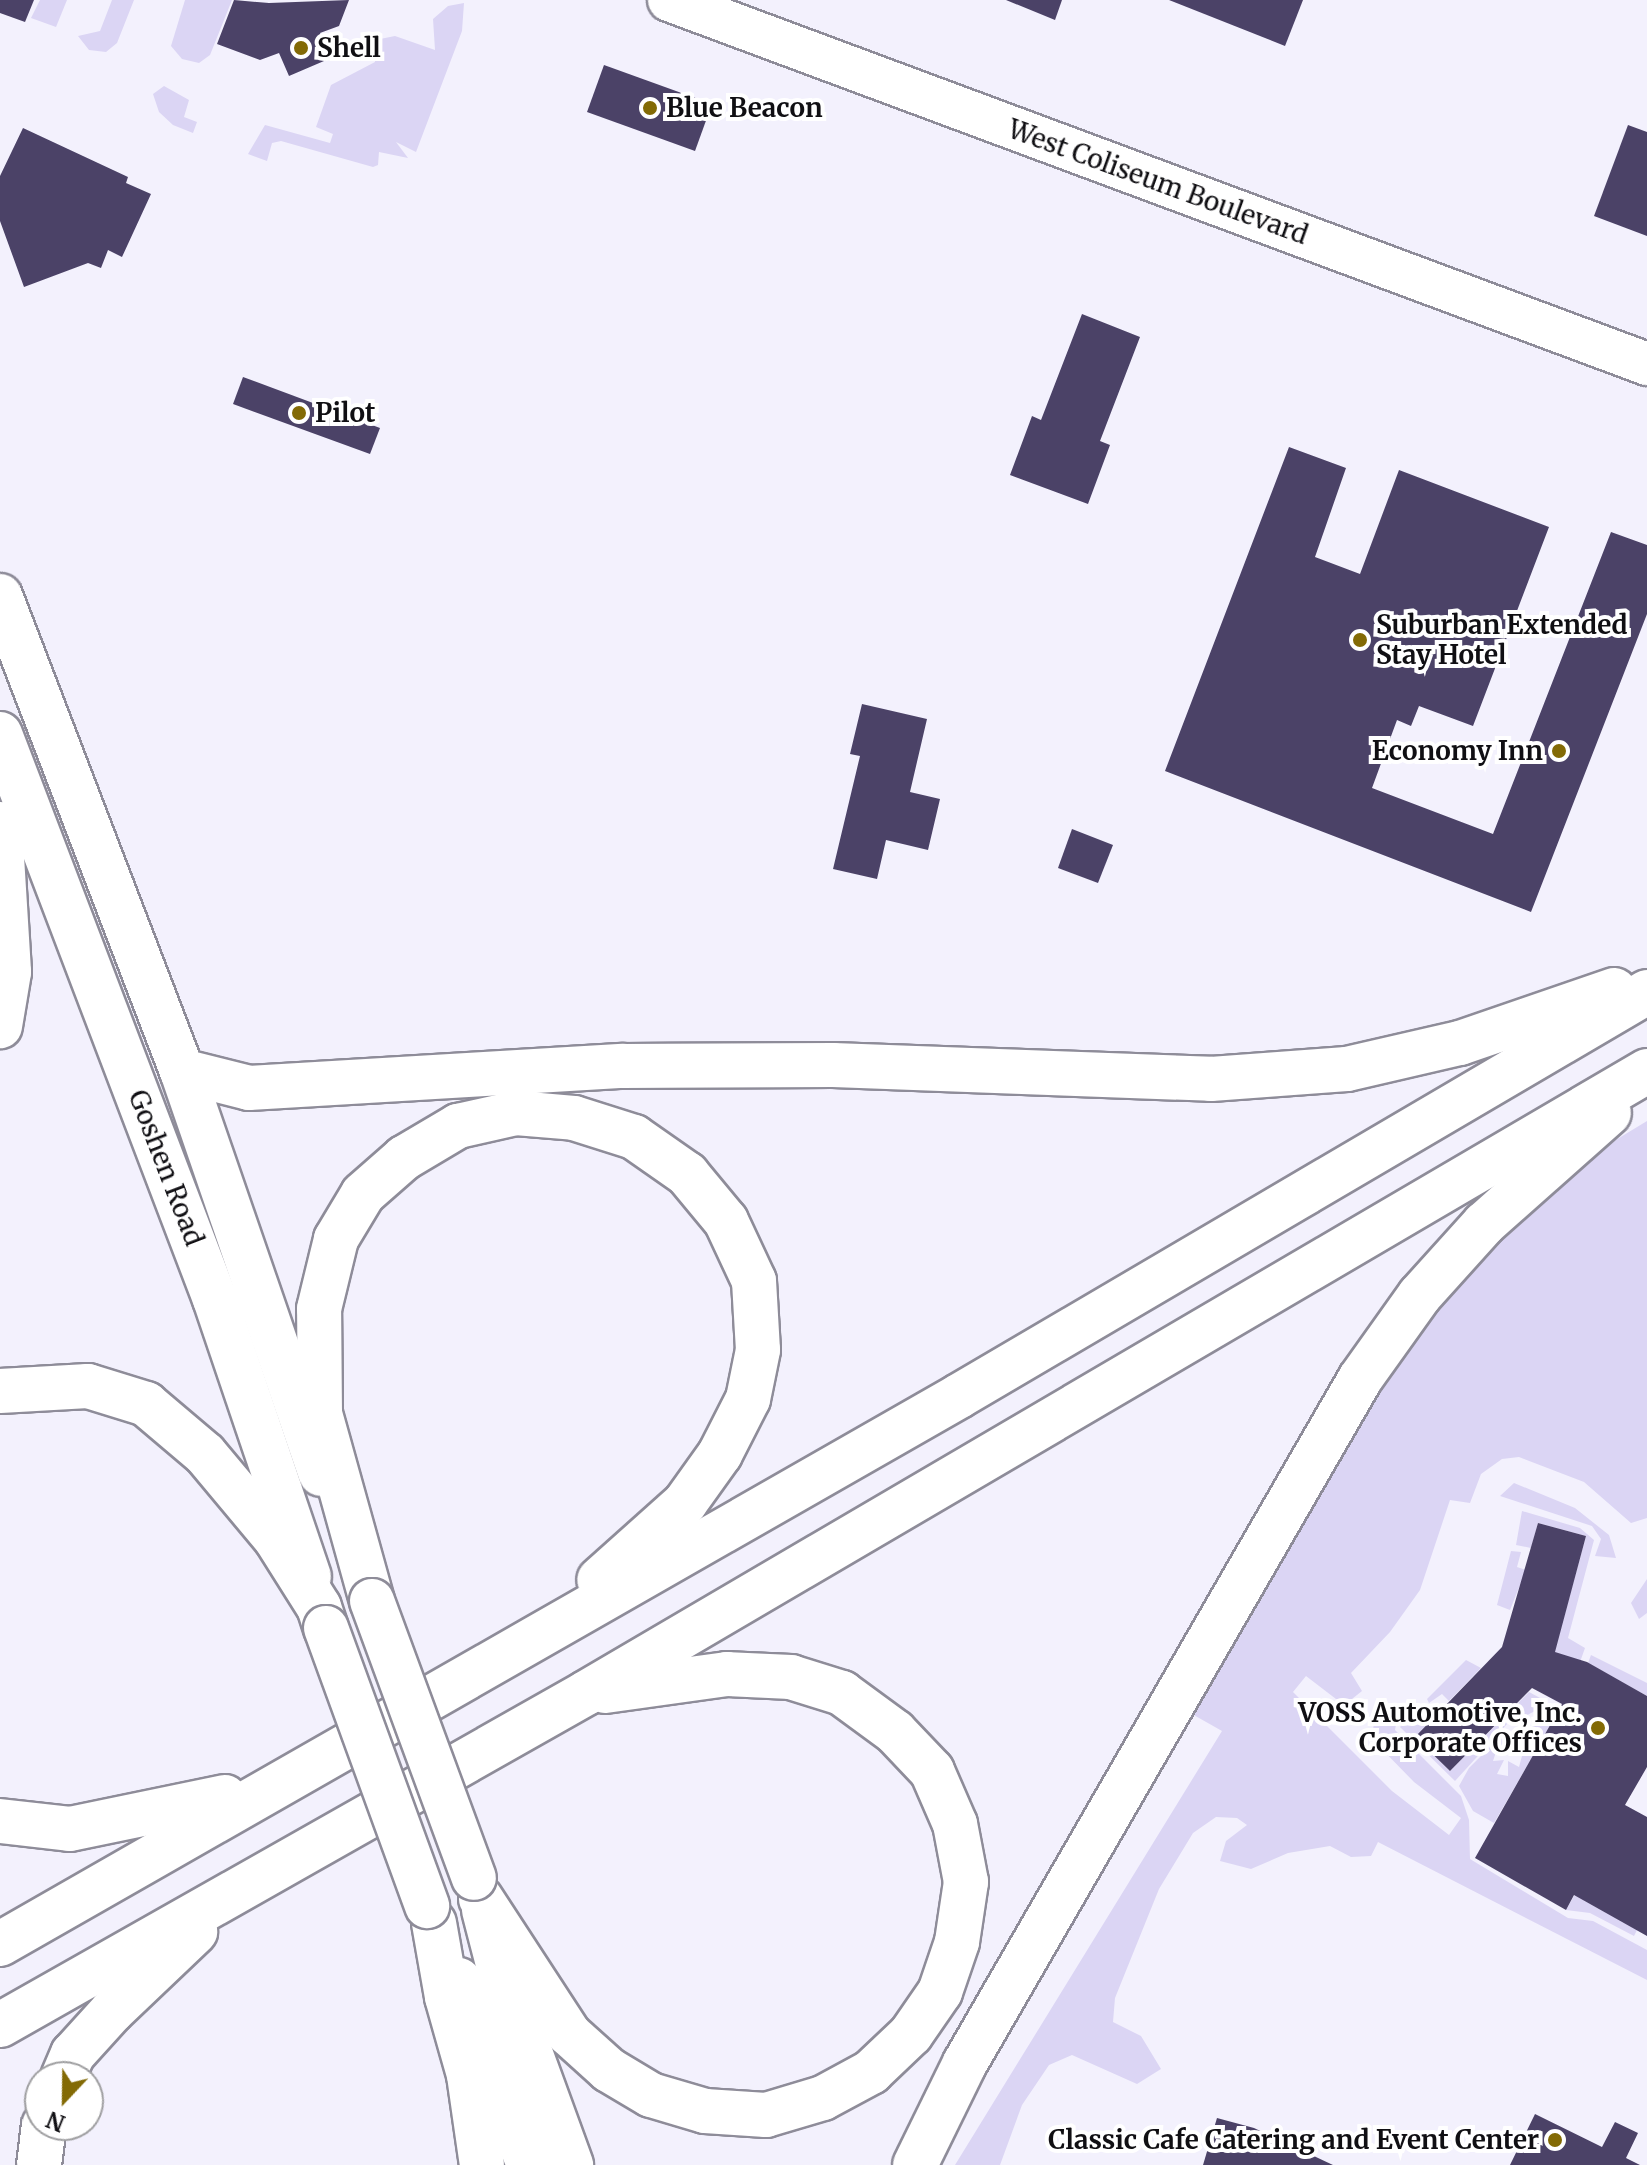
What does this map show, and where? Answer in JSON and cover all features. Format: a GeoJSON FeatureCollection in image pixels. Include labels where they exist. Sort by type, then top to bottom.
{"type":"FeatureCollection","features":[{"type":"Feature","properties":{"kind":"highway"},"geometry":{"type":"LineString","coordinates":[[0,596],[182,1071],[300,1424],[369,1590],[478,1889],[498,1964],[571,2165]]}},
{"type":"Feature","properties":{"kind":"highway","name":"Goshen Road"},"geometry":{"type":"LineString","coordinates":[[0,734],[215,1299],[323,1618]]}},
{"type":"Feature","properties":{"kind":"highway"},"geometry":{"type":"LineString","coordinates":[[0,824],[9,972],[0,1026]]}},
{"type":"Feature","properties":{"kind":"highway"},"geometry":{"type":"LineString","coordinates":[[182,1071],[249,1088],[623,1066],[833,1065],[1211,1079],[1347,1069],[1432,1050],[1647,979]]}},
{"type":"Feature","properties":{"kind":"highway"},"geometry":{"type":"LineString","coordinates":[[0,1944],[270,1786],[959,1396],[1647,992]]}},
{"type":"Feature","properties":{"kind":"highway"},"geometry":{"type":"LineString","coordinates":[[0,2025],[250,1880],[586,1693],[1647,1072]]}},
{"type":"Feature","properties":{"kind":"highway"},"geometry":{"type":"LineString","coordinates":[[915,2165],[965,2063],[1360,1379],[1420,1295],[1484,1224],[1587,1136],[1647,1072]]}},
{"type":"Feature","properties":{"kind":"highway"},"geometry":{"type":"LineString","coordinates":[[369,1590],[320,1414],[319,1309],[336,1239],[363,1194],[404,1158],[458,1126],[516,1113],[574,1118],[634,1137],[687,1174],[726,1221],[754,1281],[758,1350],[748,1399],[720,1454],[685,1503],[555,1625]]}},
{"type":"Feature","properties":{"kind":"highway"},"geometry":{"type":"LineString","coordinates":[[0,1391],[88,1386],[146,1404],[205,1454],[276,1539],[323,1618],[430,1914],[529,2165]]}},
{"type":"Feature","properties":{"kind":"highway"},"geometry":{"type":"LineString","coordinates":[[478,1889],[569,2034],[609,2070],[651,2095],[705,2111],[766,2115],[823,2098],[871,2072],[911,2034],[940,1992],[957,1942],[966,1882],[955,1824],[932,1771],[895,1732],[842,1693],[791,1677],[727,1674],[586,1693]]}},
{"type":"Feature","properties":{"kind":"highway"},"geometry":{"type":"LineString","coordinates":[[0,1821],[70,1829],[270,1786]]}},
{"type":"Feature","properties":{"kind":"highway"},"geometry":{"type":"LineString","coordinates":[[70,2061],[112,2011],[250,1880]]}},
{"type":"Feature","properties":{"kind":"highway"},"geometry":{"type":"LineString","coordinates":[[430,1914],[447,1997],[469,2075],[482,2165]]}},
{"type":"Feature","properties":{"kind":"highway"},"geometry":{"type":"LineString","coordinates":[[39,2165],[42,2141]]}},
{"type":"Feature","properties":{"kind":"main road","name":"West Coliseum Boulevard"},"geometry":{"type":"LineString","coordinates":[[669,0],[1647,364]]}},
{"type":"Feature","properties":{"kind":"shaded area"},"geometry":{"type":"Polygon","coordinates":[[[40,0],[67,0],[56,27],[31,18],[40,0]]]}},
{"type":"Feature","properties":{"kind":"shaded area"},"geometry":{"type":"Polygon","coordinates":[[[112,0],[134,0],[117,43],[106,52],[89,50],[78,36],[100,31],[112,0]]]}},
{"type":"Feature","properties":{"kind":"shaded area"},"geometry":{"type":"Polygon","coordinates":[[[185,0],[232,0],[210,55],[199,63],[182,59],[171,46],[185,0]]]}},
{"type":"Feature","properties":{"kind":"shaded area"},"geometry":{"type":"Polygon","coordinates":[[[464,3],[462,31],[416,152],[396,142],[408,158],[379,152],[378,165],[373,167],[281,141],[272,143],[267,161],[248,154],[265,125],[330,143],[333,134],[316,127],[331,85],[375,62],[374,48],[380,39],[395,36],[435,50],[433,19],[448,6],[464,3]]]}},
{"type":"Feature","properties":{"kind":"shaded area"},"geometry":{"type":"Polygon","coordinates":[[[164,86],[189,100],[184,117],[197,122],[193,133],[173,125],[159,112],[153,94],[164,86]]]}},
{"type":"Feature","properties":{"kind":"shaded area"},"geometry":{"type":"Polygon","coordinates":[[[1647,1121],[1647,1518],[1631,1523],[1584,1482],[1519,1457],[1502,1459],[1481,1474],[1470,1503],[1450,1500],[1420,1590],[1390,1632],[1351,1673],[1362,1691],[1352,1699],[1336,1699],[1306,1676],[1293,1692],[1392,1791],[1449,1835],[1461,1818],[1414,1782],[1372,1739],[1375,1713],[1382,1707],[1388,1710],[1397,1719],[1395,1730],[1461,1796],[1469,1820],[1470,1859],[1568,1918],[1593,1921],[1647,1950],[1647,1980],[1378,1842],[1371,1856],[1351,1857],[1330,1846],[1288,1853],[1251,1869],[1220,1861],[1226,1841],[1247,1825],[1237,1818],[1216,1817],[1193,1833],[1159,1889],[1115,1998],[1113,2022],[1141,2036],[1161,2069],[1137,2084],[1072,2055],[1049,2065],[1022,2105],[1000,2165],[955,2165],[1222,1731],[1192,1714],[1405,1350],[1476,1258],[1586,1158],[1647,1121]]]}},
{"type":"Feature","properties":{"kind":"shaded area"},"geometry":{"type":"Polygon","coordinates":[[[1514,1483],[1575,1508],[1609,1535],[1616,1558],[1595,1556],[1601,1539],[1592,1526],[1500,1496],[1514,1483]]]}},
{"type":"Feature","properties":{"kind":"shaded area"},"geometry":{"type":"Polygon","coordinates":[[[1522,1511],[1580,1528],[1594,1540],[1568,1638],[1585,1648],[1580,1662],[1553,1657],[1586,1536],[1538,1523],[1531,1548],[1516,1545],[1522,1511]]]}},
{"type":"Feature","properties":{"kind":"shaded area"},"geometry":{"type":"Polygon","coordinates":[[[1511,1551],[1521,1552],[1517,1567],[1526,1570],[1510,1610],[1497,1605],[1511,1551]]]}},
{"type":"Feature","properties":{"kind":"shaded area"},"geometry":{"type":"Polygon","coordinates":[[[1647,1579],[1647,1613],[1639,1619],[1631,1603],[1647,1579]]]}},
{"type":"Feature","properties":{"kind":"shaded area"},"geometry":{"type":"Polygon","coordinates":[[[1591,1655],[1647,1683],[1647,1696],[1588,1663],[1591,1655]]]}},
{"type":"Feature","properties":{"kind":"shaded area"},"geometry":{"type":"Polygon","coordinates":[[[1466,1660],[1481,1668],[1449,1701],[1442,1694],[1429,1703],[1427,1699],[1466,1660]]]}},
{"type":"Feature","properties":{"kind":"shaded area"},"geometry":{"type":"Polygon","coordinates":[[[1529,1692],[1542,1699],[1535,1711],[1514,1722],[1506,1715],[1529,1692]]]}},
{"type":"Feature","properties":{"kind":"shaded area"},"geometry":{"type":"Polygon","coordinates":[[[1546,1703],[1559,1711],[1494,1823],[1473,1811],[1459,1786],[1469,1768],[1507,1730],[1503,1755],[1496,1752],[1493,1761],[1504,1760],[1497,1774],[1508,1776],[1508,1761],[1519,1767],[1522,1756],[1508,1756],[1512,1737],[1538,1722],[1546,1703]]]}},
{"type":"Feature","properties":{"kind":"shaded area"},"geometry":{"type":"Polygon","coordinates":[[[1421,1705],[1434,1717],[1415,1737],[1450,1771],[1502,1719],[1507,1724],[1455,1781],[1400,1727],[1421,1705]]]}},
{"type":"Feature","properties":{"kind":"shaded area"},"geometry":{"type":"Polygon","coordinates":[[[1608,1837],[1585,1901],[1637,1930],[1634,1936],[1590,1913],[1566,1910],[1608,1837]]]}},
{"type":"Feature","properties":{"kind":"building"},"geometry":{"type":"Polygon","coordinates":[[[0,0],[34,0],[25,22],[0,13],[0,0]]]}},
{"type":"Feature","properties":{"kind":"building","name":"Shell"},"geometry":{"type":"Polygon","coordinates":[[[234,0],[269,3],[349,0],[339,26],[320,33],[331,58],[289,76],[279,53],[260,60],[217,44],[234,0]]]}},
{"type":"Feature","properties":{"kind":"building"},"geometry":{"type":"Polygon","coordinates":[[[1006,0],[1062,0],[1055,20],[1006,0]]]}},
{"type":"Feature","properties":{"kind":"building"},"geometry":{"type":"Polygon","coordinates":[[[1169,0],[1303,0],[1285,46],[1169,0]]]}},
{"type":"Feature","properties":{"kind":"building","name":"Blue Beacon"},"geometry":{"type":"Polygon","coordinates":[[[604,65],[712,104],[695,151],[587,112],[604,65]]]}},
{"type":"Feature","properties":{"kind":"building"},"geometry":{"type":"Polygon","coordinates":[[[1628,125],[1647,132],[1647,236],[1594,216],[1628,125]]]}},
{"type":"Feature","properties":{"kind":"building"},"geometry":{"type":"Polygon","coordinates":[[[23,128],[128,177],[126,183],[151,194],[122,257],[108,250],[101,268],[88,263],[24,287],[0,221],[0,176],[23,128]]]}},
{"type":"Feature","properties":{"kind":"building"},"geometry":{"type":"Polygon","coordinates":[[[1082,314],[1140,337],[1100,441],[1110,445],[1088,504],[1010,475],[1032,416],[1041,420],[1082,314]]]}},
{"type":"Feature","properties":{"kind":"building","name":"Pilot"},"geometry":{"type":"Polygon","coordinates":[[[243,377],[380,428],[370,454],[233,404],[243,377]]]}},
{"type":"Feature","properties":{"kind":"building","name":"Suburban Extended Stay Hotel"},"geometry":{"type":"Polygon","coordinates":[[[1289,447],[1346,468],[1315,557],[1360,574],[1399,470],[1549,527],[1473,726],[1419,706],[1411,726],[1397,720],[1372,788],[1493,834],[1611,532],[1647,545],[1647,614],[1531,912],[1165,771],[1289,447]]]}},
{"type":"Feature","properties":{"kind":"building"},"geometry":{"type":"Polygon","coordinates":[[[862,704],[927,719],[910,792],[940,799],[928,850],[886,840],[877,879],[833,869],[860,756],[850,754],[862,704]]]}},
{"type":"Feature","properties":{"kind":"building"},"geometry":{"type":"Polygon","coordinates":[[[1072,829],[1113,845],[1098,883],[1058,868],[1072,829]]]}},
{"type":"Feature","properties":{"kind":"building","name":"VOSS Automotive, Inc. Corporate Offices"},"geometry":{"type":"Polygon","coordinates":[[[1538,1523],[1586,1536],[1555,1652],[1587,1662],[1647,1696],[1647,1767],[1625,1805],[1647,1817],[1647,1936],[1574,1895],[1566,1910],[1475,1858],[1562,1704],[1532,1688],[1450,1771],[1415,1737],[1502,1647],[1538,1523]]]}},
{"type":"Feature","properties":{"kind":"building","name":"Classic Cafe Catering and Event Center"},"geometry":{"type":"Polygon","coordinates":[[[1535,2114],[1602,2147],[1615,2122],[1638,2133],[1626,2158],[1640,2165],[1510,2165],[1535,2114]]]}},
{"type":"Feature","properties":{"kind":"building"},"geometry":{"type":"Polygon","coordinates":[[[1217,2118],[1254,2128],[1333,2165],[1203,2165],[1217,2118]]]}},
{"type":"Feature","properties":{"kind":"place","name":"Shell"},"geometry":{"type":"Point","coordinates":[301,48]}},
{"type":"Feature","properties":{"kind":"place","name":"Blue Beacon"},"geometry":{"type":"Point","coordinates":[650,108]}},
{"type":"Feature","properties":{"kind":"place","name":"Pilot"},"geometry":{"type":"Point","coordinates":[299,413]}},
{"type":"Feature","properties":{"kind":"place","name":"Suburban Extended Stay Hotel"},"geometry":{"type":"Point","coordinates":[1360,640]}},
{"type":"Feature","properties":{"kind":"place","name":"Economy Inn"},"geometry":{"type":"Point","coordinates":[1559,751]}},
{"type":"Feature","properties":{"kind":"place","name":"VOSS Automotive, Inc. Corporate Offices"},"geometry":{"type":"Point","coordinates":[1598,1728]}},
{"type":"Feature","properties":{"kind":"place","name":"Classic Cafe Catering and Event Center"},"geometry":{"type":"Point","coordinates":[1555,2140]}}]}
